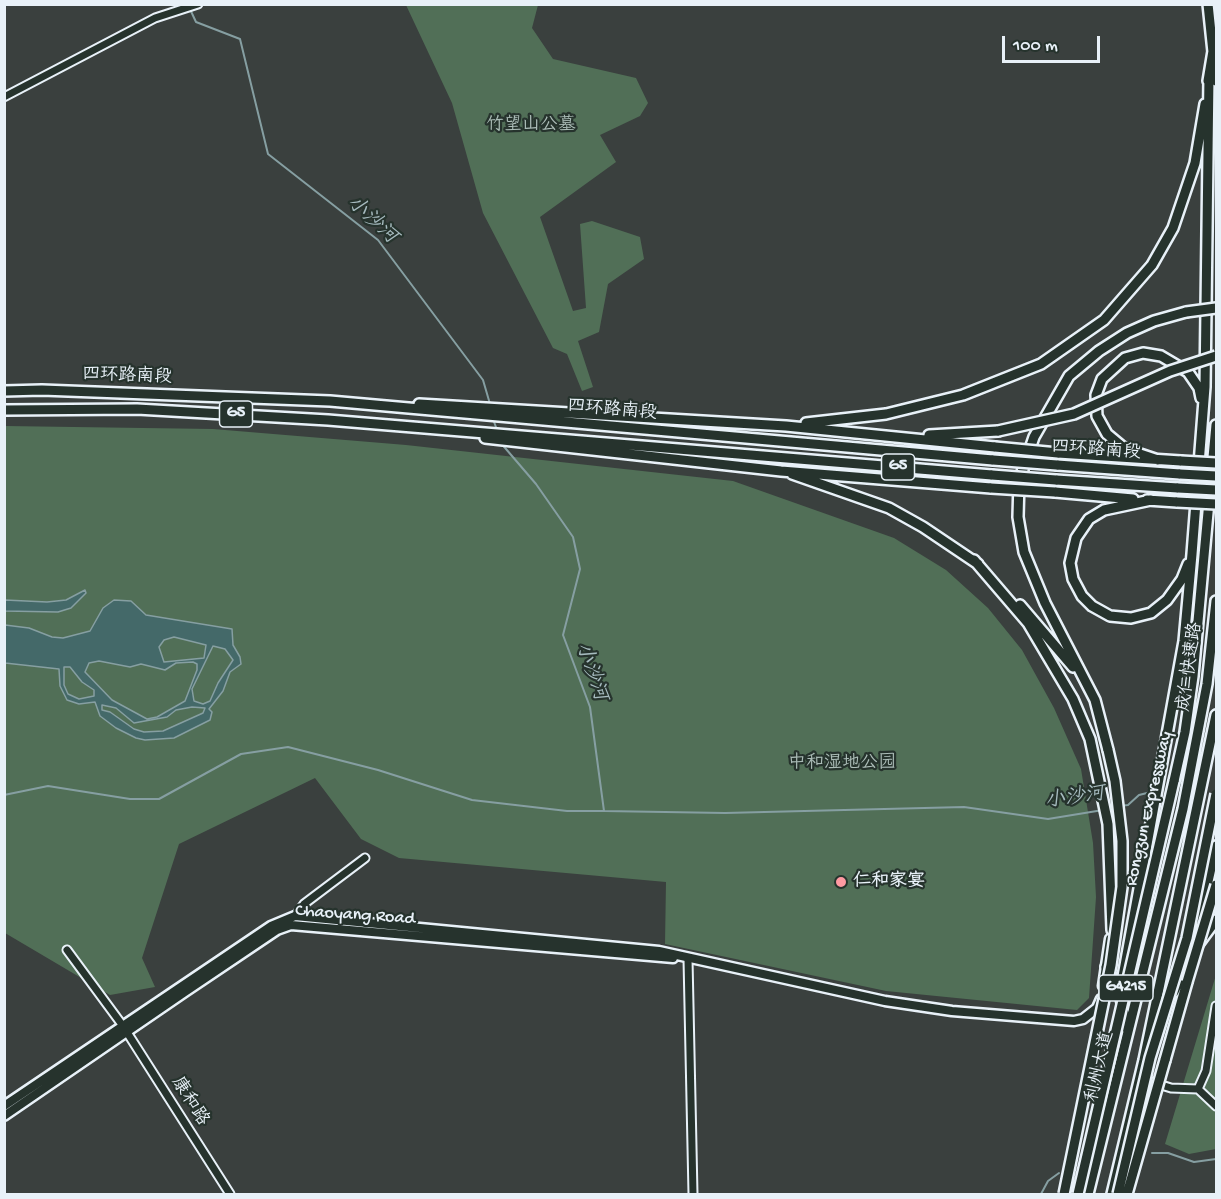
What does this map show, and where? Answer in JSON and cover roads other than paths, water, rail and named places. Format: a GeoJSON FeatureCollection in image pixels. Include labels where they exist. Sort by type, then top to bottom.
{"type":"FeatureCollection","features":[{"type":"Feature","properties":{"kind":"highway"},"geometry":{"type":"LineString","coordinates":[[1120,993],[1184,641],[1192,554],[1203,408],[1213,78],[1213,51],[1208,4]]}},
{"type":"Feature","properties":{"kind":"highway"},"geometry":{"type":"LineString","coordinates":[[806,426],[886,414],[963,395],[1041,364],[1104,320],[1152,265],[1173,228],[1195,164],[1213,78]]}},
{"type":"Feature","properties":{"kind":"highway"},"geometry":{"type":"LineString","coordinates":[[1064,1194],[1112,965],[1122,887],[1122,841],[1115,781],[1095,700],[1044,603],[1024,552],[1018,517],[1019,481],[1025,458],[1052,403],[1069,376],[1099,351],[1127,333],[1154,321],[1185,312],[1216,308]]}},
{"type":"Feature","properties":{"kind":"highway"},"geometry":{"type":"LineString","coordinates":[[1158,460],[1125,449],[1107,434],[1096,416],[1096,395],[1102,379],[1125,358],[1143,353],[1161,357],[1188,372],[1199,388],[1203,408]]}},
{"type":"Feature","properties":{"kind":"highway"},"geometry":{"type":"LineString","coordinates":[[873,434],[967,435],[998,431],[1074,414],[1170,371],[1216,356]]}},
{"type":"Feature","properties":{"kind":"highway","name":"四环路南段"},"geometry":{"type":"LineString","coordinates":[[4,391],[42,390],[330,401],[785,443],[1216,476]]}},
{"type":"Feature","properties":{"kind":"highway"},"geometry":{"type":"LineString","coordinates":[[330,401],[806,426],[1058,453],[1216,463]]}},
{"type":"Feature","properties":{"kind":"highway","name":"四环路南段"},"geometry":{"type":"LineString","coordinates":[[4,410],[137,409],[328,420],[527,439],[1056,480],[1216,490]]}},
{"type":"Feature","properties":{"kind":"highway","name":"Rongzun Expressway"},"geometry":{"type":"LineString","coordinates":[[1078,1194],[1185,732],[1193,676],[1216,425]]}},
{"type":"Feature","properties":{"kind":"highway"},"geometry":{"type":"LineString","coordinates":[[527,439],[805,474],[1216,504]]}},
{"type":"Feature","properties":{"kind":"highway"},"geometry":{"type":"LineString","coordinates":[[805,474],[889,508],[974,560],[999,582],[1037,623],[1086,683]]}},
{"type":"Feature","properties":{"kind":"highway"},"geometry":{"type":"LineString","coordinates":[[1151,500],[1104,510],[1089,519],[1076,538],[1070,563],[1073,579],[1082,596],[1092,606],[1110,616],[1131,618],[1151,613],[1167,600],[1182,579],[1192,554]]}},
{"type":"Feature","properties":{"kind":"highway"},"geometry":{"type":"LineString","coordinates":[[974,560],[1029,623],[1073,699],[1090,739],[1108,824],[1112,930]]}},
{"type":"Feature","properties":{"kind":"highway","name":"成仁快速路"},"geometry":{"type":"LineString","coordinates":[[1183,809],[1207,684],[1216,601]]}},
{"type":"Feature","properties":{"kind":"highway","name":"成仁快速路"},"geometry":{"type":"LineString","coordinates":[[1144,1060],[1216,715]]}},
{"type":"Feature","properties":{"kind":"highway","name":"G4215"},"geometry":{"type":"LineString","coordinates":[[1118,1194],[1150,1058],[1187,938],[1216,794]]}},
{"type":"Feature","properties":{"kind":"highway","name":"利州大道"},"geometry":{"type":"LineString","coordinates":[[1088,1194],[1183,809]]}},
{"type":"Feature","properties":{"kind":"highway"},"geometry":{"type":"LineString","coordinates":[[1112,1194],[1144,1060],[1191,952],[1216,846]]}},
{"type":"Feature","properties":{"kind":"highway"},"geometry":{"type":"LineString","coordinates":[[1127,1194],[1216,885]]}},
{"type":"Feature","properties":{"kind":"highway"},"geometry":{"type":"LineString","coordinates":[[1191,952],[1216,920]]}},
{"type":"Feature","properties":{"kind":"highway"},"geometry":{"type":"LineString","coordinates":[[1106,967],[1120,993],[1127,1029]]}},
{"type":"Feature","properties":{"kind":"main road"},"geometry":{"type":"LineString","coordinates":[[295,916],[659,951],[907,1005],[1074,1021],[1083,1019],[1097,1008],[1112,930]]}},
{"type":"Feature","properties":{"kind":"main road","name":"Chaoyang Road"},"geometry":{"type":"LineString","coordinates":[[4,1116],[271,926],[295,916]]}},
{"type":"Feature","properties":{"kind":"main road","name":"Chaoyang Road"},"geometry":{"type":"LineString","coordinates":[[4,1106],[277,930],[291,925],[688,959]]}},
{"type":"Feature","properties":{"kind":"street"},"geometry":{"type":"LineString","coordinates":[[4,97],[155,18],[196,5]]}},
{"type":"Feature","properties":{"kind":"street","name":"Chaoyang Road"},"geometry":{"type":"LineString","coordinates":[[295,916],[304,904],[365,858]]}},
{"type":"Feature","properties":{"kind":"street","name":"康和路"},"geometry":{"type":"LineString","coordinates":[[67,950],[125,1028],[230,1194]]}},
{"type":"Feature","properties":{"kind":"street"},"geometry":{"type":"LineString","coordinates":[[688,959],[693,1194]]}},
{"type":"Feature","properties":{"kind":"street"},"geometry":{"type":"LineString","coordinates":[[1198,1089],[1206,1071],[1216,1006]]}},
{"type":"Feature","properties":{"kind":"street"},"geometry":{"type":"LineString","coordinates":[[1139,1079],[1171,1088],[1198,1089],[1216,1106]]}},
{"type":"Feature","properties":{"kind":"water"},"geometry":{"type":"Polygon","coordinates":[[[85,590],[86,593],[71,608],[58,612],[5,611],[5,600],[47,602],[66,600],[85,590]]]}},
{"type":"Feature","properties":{"kind":"water"},"geometry":{"type":"Polygon","coordinates":[[[114,600],[131,601],[146,615],[232,629],[233,645],[241,664],[230,672],[223,691],[209,709],[212,712],[210,720],[174,738],[145,740],[136,738],[116,728],[100,716],[95,702],[79,704],[67,700],[60,686],[59,669],[5,663],[5,625],[29,628],[52,637],[63,638],[90,631],[103,608],[114,600]],[[174,637],[164,640],[159,647],[164,662],[204,658],[206,645],[174,637]],[[213,646],[192,689],[194,701],[203,704],[210,701],[218,683],[233,660],[225,649],[213,646]],[[99,661],[89,663],[85,672],[112,700],[147,719],[157,717],[185,701],[197,670],[197,664],[193,662],[176,663],[165,670],[141,664],[130,667],[99,661]],[[64,667],[64,685],[68,694],[79,699],[94,696],[94,690],[82,682],[70,667],[64,667]],[[102,705],[102,710],[110,712],[134,729],[144,732],[163,731],[203,713],[205,708],[192,707],[176,710],[167,717],[134,723],[116,708],[102,705]]]}},
{"type":"Feature","properties":{"kind":"waterway","name":"小沙河"},"geometry":{"type":"LineString","coordinates":[[189,7],[196,22],[240,39],[268,154],[378,240],[483,380],[490,404]]}},
{"type":"Feature","properties":{"kind":"waterway","name":"小沙河"},"geometry":{"type":"LineString","coordinates":[[493,419],[497,430]]}},
{"type":"Feature","properties":{"kind":"waterway","name":"小沙河"},"geometry":{"type":"LineString","coordinates":[[500,442],[536,484],[573,537],[580,569],[563,635],[590,707],[604,811],[725,813],[964,807],[1048,819],[1103,810]]}},
{"type":"Feature","properties":{"kind":"waterway"},"geometry":{"type":"LineString","coordinates":[[4,795],[48,786],[130,799],[159,799],[241,754],[288,747],[378,770],[472,800],[567,811],[604,811]]}},
{"type":"Feature","properties":{"kind":"waterway","name":"小沙河"},"geometry":{"type":"LineString","coordinates":[[1120,806],[1128,805],[1139,795],[1155,791]]}},
{"type":"Feature","properties":{"kind":"waterway"},"geometry":{"type":"LineString","coordinates":[[1152,1153],[1168,1153],[1194,1162],[1216,1159]]}},
{"type":"Feature","properties":{"kind":"waterway"},"geometry":{"type":"LineString","coordinates":[[1041,1194],[1048,1181],[1059,1173]]}},
{"type":"Feature","properties":{"kind":"place","name":"仁和家宴"},"geometry":{"type":"Point","coordinates":[841,882]}},
{"type":"Feature","properties":{"kind":"park label","name":"竹望山公墓"},"geometry":{"type":"Point","coordinates":[531,126]}},
{"type":"Feature","properties":{"kind":"park label","name":"中和湿地公园"},"geometry":{"type":"Point","coordinates":[842,764]}}]}
